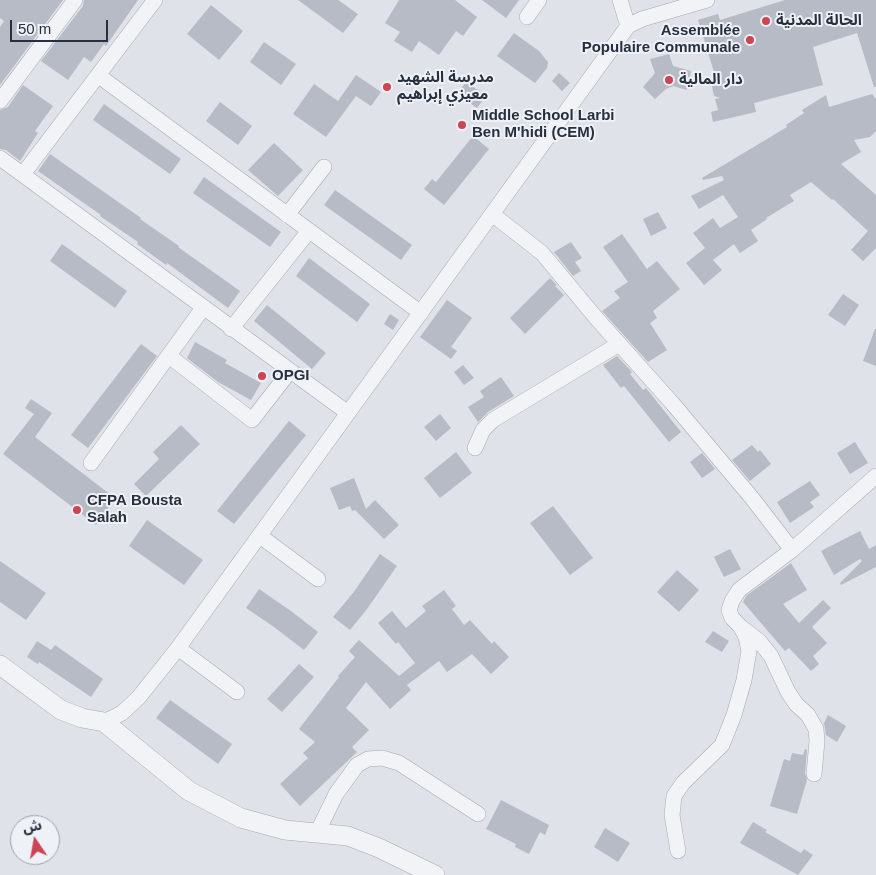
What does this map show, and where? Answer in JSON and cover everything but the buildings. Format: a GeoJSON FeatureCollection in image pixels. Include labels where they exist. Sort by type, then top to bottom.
{"type":"FeatureCollection","features":[{"type":"Feature","properties":{"kind":"street"},"geometry":{"type":"LineString","coordinates":[[0,101],[75,0]]}},
{"type":"Feature","properties":{"kind":"street"},"geometry":{"type":"LineString","coordinates":[[23,174],[155,0]]}},
{"type":"Feature","properties":{"kind":"street"},"geometry":{"type":"LineString","coordinates":[[527,17],[539,0]]}},
{"type":"Feature","properties":{"kind":"street"},"geometry":{"type":"LineString","coordinates":[[620,0],[628,26]]}},
{"type":"Feature","properties":{"kind":"street"},"geometry":{"type":"LineString","coordinates":[[104,722],[122,713],[139,697],[178,648],[628,26],[642,19],[708,0]]}},
{"type":"Feature","properties":{"kind":"street"},"geometry":{"type":"LineString","coordinates":[[98,76],[421,313]]}},
{"type":"Feature","properties":{"kind":"street"},"geometry":{"type":"LineString","coordinates":[[0,158],[348,413]]}},
{"type":"Feature","properties":{"kind":"street"},"geometry":{"type":"LineString","coordinates":[[287,214],[324,167]]}},
{"type":"Feature","properties":{"kind":"street"},"geometry":{"type":"LineString","coordinates":[[492,214],[542,253],[703,440],[792,550]]}},
{"type":"Feature","properties":{"kind":"street"},"geometry":{"type":"LineString","coordinates":[[231,329],[309,231]]}},
{"type":"Feature","properties":{"kind":"street"},"geometry":{"type":"LineString","coordinates":[[91,464],[203,308]]}},
{"type":"Feature","properties":{"kind":"street"},"geometry":{"type":"LineString","coordinates":[[475,448],[483,430],[493,420],[619,344]]}},
{"type":"Feature","properties":{"kind":"street"},"geometry":{"type":"LineString","coordinates":[[169,356],[252,420],[290,371]]}},
{"type":"Feature","properties":{"kind":"street"},"geometry":{"type":"LineString","coordinates":[[814,774],[818,741],[816,729],[788,692],[771,656],[759,641],[732,618],[729,610],[739,590],[792,550],[876,476]]}},
{"type":"Feature","properties":{"kind":"street"},"geometry":{"type":"LineString","coordinates":[[260,536],[318,579]]}},
{"type":"Feature","properties":{"kind":"street"},"geometry":{"type":"LineString","coordinates":[[678,851],[672,815],[674,796],[683,783],[722,745],[734,715],[744,680],[749,651],[746,637],[740,626]]}},
{"type":"Feature","properties":{"kind":"street"},"geometry":{"type":"LineString","coordinates":[[178,648],[237,692]]}},
{"type":"Feature","properties":{"kind":"street"},"geometry":{"type":"LineString","coordinates":[[0,665],[61,710],[82,718],[104,722],[189,791],[241,818],[285,830],[348,836],[379,848],[435,875]]}},
{"type":"Feature","properties":{"kind":"street"},"geometry":{"type":"LineString","coordinates":[[317,833],[336,794],[357,765],[368,760],[382,758],[399,763],[478,814]]}},
{"type":"Feature","properties":{"kind":"place","name":"الحالة المدنية"},"geometry":{"type":"Point","coordinates":[766,21]}},
{"type":"Feature","properties":{"kind":"place","name":"Assemblée Populaire Communale"},"geometry":{"type":"Point","coordinates":[750,40]}},
{"type":"Feature","properties":{"kind":"place","name":"دار المالية"},"geometry":{"type":"Point","coordinates":[669,80]}},
{"type":"Feature","properties":{"kind":"place","name":"مدرسة الشهيد معيزي إبراهيم"},"geometry":{"type":"Point","coordinates":[387,87]}},
{"type":"Feature","properties":{"kind":"place","name":"Middle School Larbi Ben M'hidi (CEM)"},"geometry":{"type":"Point","coordinates":[462,125]}},
{"type":"Feature","properties":{"kind":"place","name":"OPGI"},"geometry":{"type":"Point","coordinates":[262,376]}},
{"type":"Feature","properties":{"kind":"place","name":"CFPA Bousta Salah"},"geometry":{"type":"Point","coordinates":[77,510]}}]}
